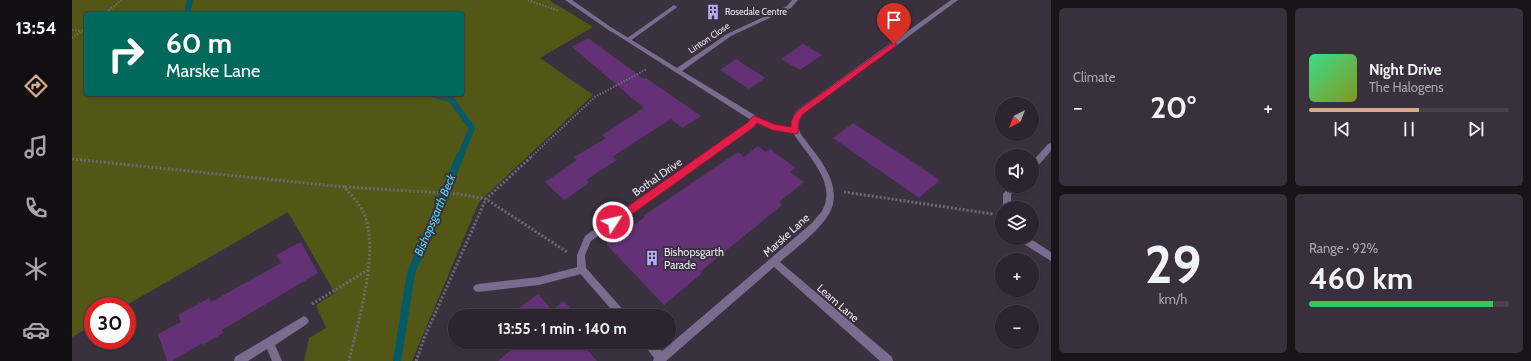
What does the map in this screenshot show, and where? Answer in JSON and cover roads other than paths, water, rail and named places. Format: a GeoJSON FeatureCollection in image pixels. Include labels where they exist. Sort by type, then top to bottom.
{"type":"FeatureCollection","features":[{"type":"Feature","properties":{"kind":"street"},"geometry":{"type":"LineString","coordinates":[[568,0],[612,30],[755,119],[772,127],[795,131],[795,121],[799,113],[956,0]]}},
{"type":"Feature","properties":{"kind":"street","name":"Linton Close"},"geometry":{"type":"LineString","coordinates":[[677,71],[729,35],[789,7],[795,0]]}},
{"type":"Feature","properties":{"kind":"street"},"geometry":{"type":"LineString","coordinates":[[628,40],[674,7]]}},
{"type":"Feature","properties":{"kind":"street","name":"Bothal Drive"},"geometry":{"type":"LineString","coordinates":[[582,270],[581,255],[588,239],[751,125],[755,119]]}},
{"type":"Feature","properties":{"kind":"street","name":"Marske Lane"},"geometry":{"type":"LineString","coordinates":[[660,360],[815,226],[826,211],[829,202],[830,190],[825,174],[795,131]]}},
{"type":"Feature","properties":{"kind":"street"},"geometry":{"type":"LineString","coordinates":[[1039,159],[1051,146]]}},
{"type":"Feature","properties":{"kind":"street"},"geometry":{"type":"LineString","coordinates":[[1033,245],[1051,257]]}},
{"type":"Feature","properties":{"kind":"street","name":"Leam Lane"},"geometry":{"type":"LineString","coordinates":[[774,262],[888,361]]}},
{"type":"Feature","properties":{"kind":"street"},"geometry":{"type":"LineString","coordinates":[[478,288],[539,282],[582,270],[617,309]]}},
{"type":"Feature","properties":{"kind":"street"},"geometry":{"type":"LineString","coordinates":[[239,361],[304,322]]}},
{"type":"Feature","properties":{"kind":"street"},"geometry":{"type":"LineString","coordinates":[[269,343],[277,361]]}},
{"type":"Feature","properties":{"kind":"street"},"geometry":{"type":"LineString","coordinates":[[652,349],[660,360]]}},
{"type":"Feature","properties":{"kind":"waterway","name":"Bishopsgarth Beck"},"geometry":{"type":"LineString","coordinates":[[187,12],[190,0]]}},
{"type":"Feature","properties":{"kind":"waterway","name":"Bishopsgarth Beck"},"geometry":{"type":"LineString","coordinates":[[439,96],[451,99],[472,128],[460,157]]}},
{"type":"Feature","properties":{"kind":"waterway","name":"Bishopsgarth Beck"},"geometry":{"type":"LineString","coordinates":[[397,361],[411,273],[460,156]]}},
{"type":"Feature","properties":{"kind":"place","name":"Rosedale Centre"},"geometry":{"type":"Point","coordinates":[713,12]}},
{"type":"Feature","properties":{"kind":"place","name":"Bishopsgarth Parade"},"geometry":{"type":"Point","coordinates":[652,258]}}]}
